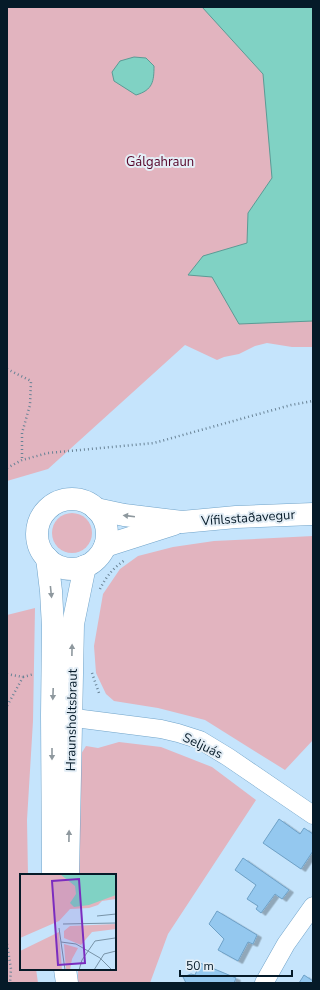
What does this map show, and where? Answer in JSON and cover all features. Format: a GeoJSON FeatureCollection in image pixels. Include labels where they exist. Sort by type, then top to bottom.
{"type":"FeatureCollection","features":[{"type":"Feature","properties":{"kind":"street","name":"Vífilsstaðavegur"},"geometry":{"type":"LineString","coordinates":[[54,627],[47,558],[42,552],[37,537],[39,522],[48,509],[68,500],[83,501],[96,509],[124,515],[182,522]]}},
{"type":"Feature","properties":{"kind":"street"},"geometry":{"type":"LineString","coordinates":[[47,558],[53,563],[68,569],[76,569],[93,562],[100,555],[105,546],[106,526],[101,515],[96,509]]}},
{"type":"Feature","properties":{"kind":"street","name":"Vífilsstaðavegur"},"geometry":{"type":"LineString","coordinates":[[105,546],[182,522],[236,517],[313,514]]}},
{"type":"Feature","properties":{"kind":"street","name":"Hraunsholtsbraut"},"geometry":{"type":"LineString","coordinates":[[53,874],[62,717],[73,624],[85,566]]}},
{"type":"Feature","properties":{"kind":"street","name":"Hraunsholtsbraut"},"geometry":{"type":"LineString","coordinates":[[54,627],[62,717],[68,874]]}},
{"type":"Feature","properties":{"kind":"street","name":"Seljuás"},"geometry":{"type":"LineString","coordinates":[[62,717],[161,729],[200,740],[228,757],[313,815]]}},
{"type":"Feature","properties":{"kind":"street"},"geometry":{"type":"LineString","coordinates":[[264,983],[286,944],[313,906]]}},
{"type":"Feature","properties":{"kind":"street"},"geometry":{"type":"LineString","coordinates":[[65,970],[67,983]]}},
{"type":"Feature","properties":{"kind":"path"},"geometry":{"type":"LineString","coordinates":[[7,369],[31,381],[30,405],[22,433],[22,460]]}},
{"type":"Feature","properties":{"kind":"path"},"geometry":{"type":"LineString","coordinates":[[7,468],[22,460],[48,453],[154,443],[292,405],[313,401]]}},
{"type":"Feature","properties":{"kind":"path"},"geometry":{"type":"LineString","coordinates":[[98,596],[107,576],[117,565],[127,558]]}},
{"type":"Feature","properties":{"kind":"path"},"geometry":{"type":"LineString","coordinates":[[91,668],[99,693]]}},
{"type":"Feature","properties":{"kind":"path"},"geometry":{"type":"LineString","coordinates":[[7,674],[23,677],[36,674]]}},
{"type":"Feature","properties":{"kind":"path"},"geometry":{"type":"LineString","coordinates":[[7,706],[23,677]]}},
{"type":"Feature","properties":{"kind":"path"},"geometry":{"type":"LineString","coordinates":[[7,944],[11,968],[10,983]]}},
{"type":"Feature","properties":{"kind":"green space","name":"Gálgahraun"},"geometry":{"type":"Polygon","coordinates":[[[7,7],[313,7],[313,347],[292,347],[267,343],[255,346],[239,354],[217,360],[185,345],[48,469],[7,481],[7,7]]]}},
{"type":"Feature","properties":{"kind":"green space"},"geometry":{"type":"Polygon","coordinates":[[[76,513],[83,516],[89,522],[92,533],[91,541],[83,550],[76,553],[68,553],[61,550],[53,541],[52,529],[55,522],[64,514],[76,513]]]}},
{"type":"Feature","properties":{"kind":"green space"},"geometry":{"type":"Polygon","coordinates":[[[313,536],[313,740],[285,770],[205,720],[158,708],[114,701],[106,694],[96,673],[94,646],[103,594],[120,569],[138,556],[173,547],[214,541],[313,536]]]}},
{"type":"Feature","properties":{"kind":"green space"},"geometry":{"type":"Polygon","coordinates":[[[35,608],[33,721],[27,820],[28,874],[20,874],[20,970],[36,970],[38,983],[7,983],[7,615],[35,608]]]}},
{"type":"Feature","properties":{"kind":"green space"},"geometry":{"type":"Polygon","coordinates":[[[119,742],[161,747],[212,767],[256,800],[168,934],[150,983],[78,983],[78,970],[116,970],[116,874],[76,874],[76,762],[86,746],[98,748],[119,742]]]}},
{"type":"Feature","properties":{"kind":"shaded area"},"geometry":{"type":"Polygon","coordinates":[[[202,7],[313,7],[313,321],[239,324],[212,277],[188,275],[203,256],[247,243],[248,213],[272,178],[263,74],[202,7]]]}},
{"type":"Feature","properties":{"kind":"shaded area"},"geometry":{"type":"Polygon","coordinates":[[[134,57],[146,58],[154,66],[154,76],[149,88],[136,95],[114,81],[112,72],[120,61],[134,57]]]}},
{"type":"Feature","properties":{"kind":"building"},"geometry":{"type":"Polygon","coordinates":[[[279,819],[300,834],[304,828],[313,834],[313,851],[301,869],[263,843],[279,819]]]}},
{"type":"Feature","properties":{"kind":"building"},"geometry":{"type":"Polygon","coordinates":[[[243,858],[289,890],[282,899],[275,894],[261,913],[256,909],[258,906],[247,899],[256,885],[235,870],[243,858]]]}},
{"type":"Feature","properties":{"kind":"building"},"geometry":{"type":"Polygon","coordinates":[[[217,911],[257,935],[253,944],[248,942],[238,961],[218,950],[224,939],[209,924],[217,911]]]}},
{"type":"Feature","properties":{"kind":"building"},"geometry":{"type":"Polygon","coordinates":[[[200,963],[236,978],[234,983],[186,983],[183,977],[191,974],[195,975],[200,963]]]}},
{"type":"Feature","properties":{"kind":"building"},"geometry":{"type":"Polygon","coordinates":[[[304,975],[313,981],[313,983],[299,983],[304,975]]]}}]}
